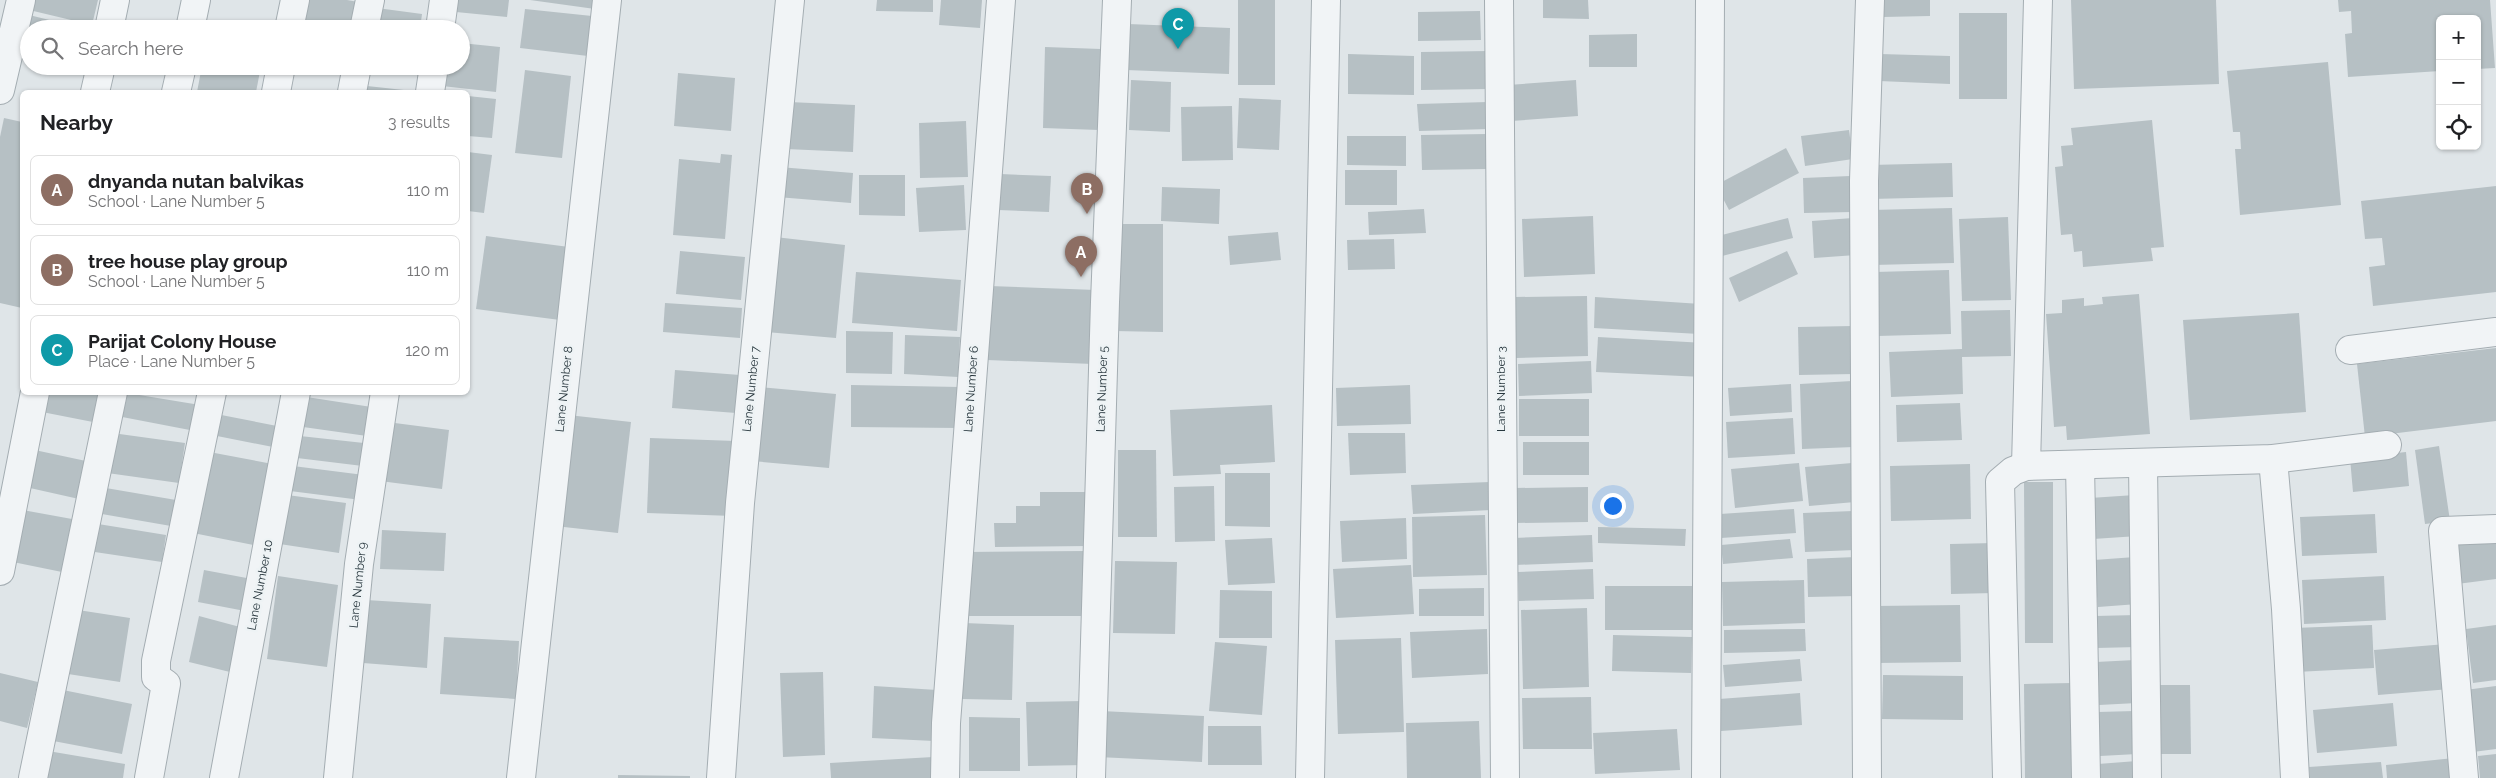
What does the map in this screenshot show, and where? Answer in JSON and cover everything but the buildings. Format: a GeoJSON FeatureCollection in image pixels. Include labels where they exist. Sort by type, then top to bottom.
{"type":"FeatureCollection","features":[{"type":"Feature","properties":{"kind":"street"},"geometry":{"type":"LineString","coordinates":[[0,90],[7,29],[21,0]]}},
{"type":"Feature","properties":{"kind":"street"},"geometry":{"type":"LineString","coordinates":[[111,20],[115,0]]}},
{"type":"Feature","properties":{"kind":"street"},"geometry":{"type":"LineString","coordinates":[[192,20],[196,0]]}},
{"type":"Feature","properties":{"kind":"street"},"geometry":{"type":"LineString","coordinates":[[291,20],[295,0]]}},
{"type":"Feature","properties":{"kind":"street"},"geometry":{"type":"LineString","coordinates":[[366,20],[370,0]]}},
{"type":"Feature","properties":{"kind":"street"},"geometry":{"type":"LineString","coordinates":[[441,20],[444,0]]}},
{"type":"Feature","properties":{"kind":"street","name":"Lane Number 8"},"geometry":{"type":"LineString","coordinates":[[521,778],[608,0]]}},
{"type":"Feature","properties":{"kind":"street","name":"Lane Number 7"},"geometry":{"type":"LineString","coordinates":[[721,778],[740,503],[790,0]]}},
{"type":"Feature","properties":{"kind":"street","name":"Lane Number 6"},"geometry":{"type":"LineString","coordinates":[[945,778],[946,723],[1001,0]]}},
{"type":"Feature","properties":{"kind":"street","name":"Lane Number 5"},"geometry":{"type":"LineString","coordinates":[[1092,778],[1105,302],[1117,0]]}},
{"type":"Feature","properties":{"kind":"street"},"geometry":{"type":"LineString","coordinates":[[1310,778],[1326,0]]}},
{"type":"Feature","properties":{"kind":"street","name":"Lane Number 3"},"geometry":{"type":"LineString","coordinates":[[1499,0],[1505,778]]}},
{"type":"Feature","properties":{"kind":"street"},"geometry":{"type":"LineString","coordinates":[[1706,778],[1710,0]]}},
{"type":"Feature","properties":{"kind":"street"},"geometry":{"type":"LineString","coordinates":[[1867,778],[1864,181],[1870,0]]}},
{"type":"Feature","properties":{"kind":"street"},"geometry":{"type":"LineString","coordinates":[[2026,466],[2038,0]]}},
{"type":"Feature","properties":{"kind":"street"},"geometry":{"type":"LineString","coordinates":[[95,90],[99,75]]}},
{"type":"Feature","properties":{"kind":"street"},"geometry":{"type":"LineString","coordinates":[[176,90],[180,75]]}},
{"type":"Feature","properties":{"kind":"street"},"geometry":{"type":"LineString","coordinates":[[276,90],[279,75]]}},
{"type":"Feature","properties":{"kind":"street"},"geometry":{"type":"LineString","coordinates":[[352,90],[355,75]]}},
{"type":"Feature","properties":{"kind":"street"},"geometry":{"type":"LineString","coordinates":[[430,90],[433,75]]}},
{"type":"Feature","properties":{"kind":"street"},"geometry":{"type":"LineString","coordinates":[[2350,350],[2496,332]]}},
{"type":"Feature","properties":{"kind":"street"},"geometry":{"type":"LineString","coordinates":[[0,571],[34,395]]}},
{"type":"Feature","properties":{"kind":"street"},"geometry":{"type":"LineString","coordinates":[[33,778],[111,395]]}},
{"type":"Feature","properties":{"kind":"street"},"geometry":{"type":"LineString","coordinates":[[149,778],[166,684],[156,678],[156,661],[211,395]]}},
{"type":"Feature","properties":{"kind":"street","name":"Lane Number 10"},"geometry":{"type":"LineString","coordinates":[[224,778],[295,395]]}},
{"type":"Feature","properties":{"kind":"street","name":"Lane Number 9"},"geometry":{"type":"LineString","coordinates":[[338,778],[359,564],[385,395]]}},
{"type":"Feature","properties":{"kind":"street"},"geometry":{"type":"LineString","coordinates":[[2007,778],[2000,482],[2012,471],[2026,466],[2272,459],[2387,444]]}},
{"type":"Feature","properties":{"kind":"street"},"geometry":{"type":"LineString","coordinates":[[2272,459],[2286,609],[2295,778]]}},
{"type":"Feature","properties":{"kind":"street"},"geometry":{"type":"LineString","coordinates":[[2080,464],[2086,778]]}},
{"type":"Feature","properties":{"kind":"street"},"geometry":{"type":"LineString","coordinates":[[2143,464],[2147,778]]}},
{"type":"Feature","properties":{"kind":"street"},"geometry":{"type":"LineString","coordinates":[[2464,778],[2443,531],[2496,530]]}},
{"type":"Feature","properties":{"kind":"place","name":"Parijat Colony House"},"geometry":{"type":"Point","coordinates":[1178,49]}},
{"type":"Feature","properties":{"kind":"place","name":"tree house play group"},"geometry":{"type":"Point","coordinates":[1087,214]}},
{"type":"Feature","properties":{"kind":"place","name":"dnyanda nutan balvikas"},"geometry":{"type":"Point","coordinates":[1081,277]}}]}
